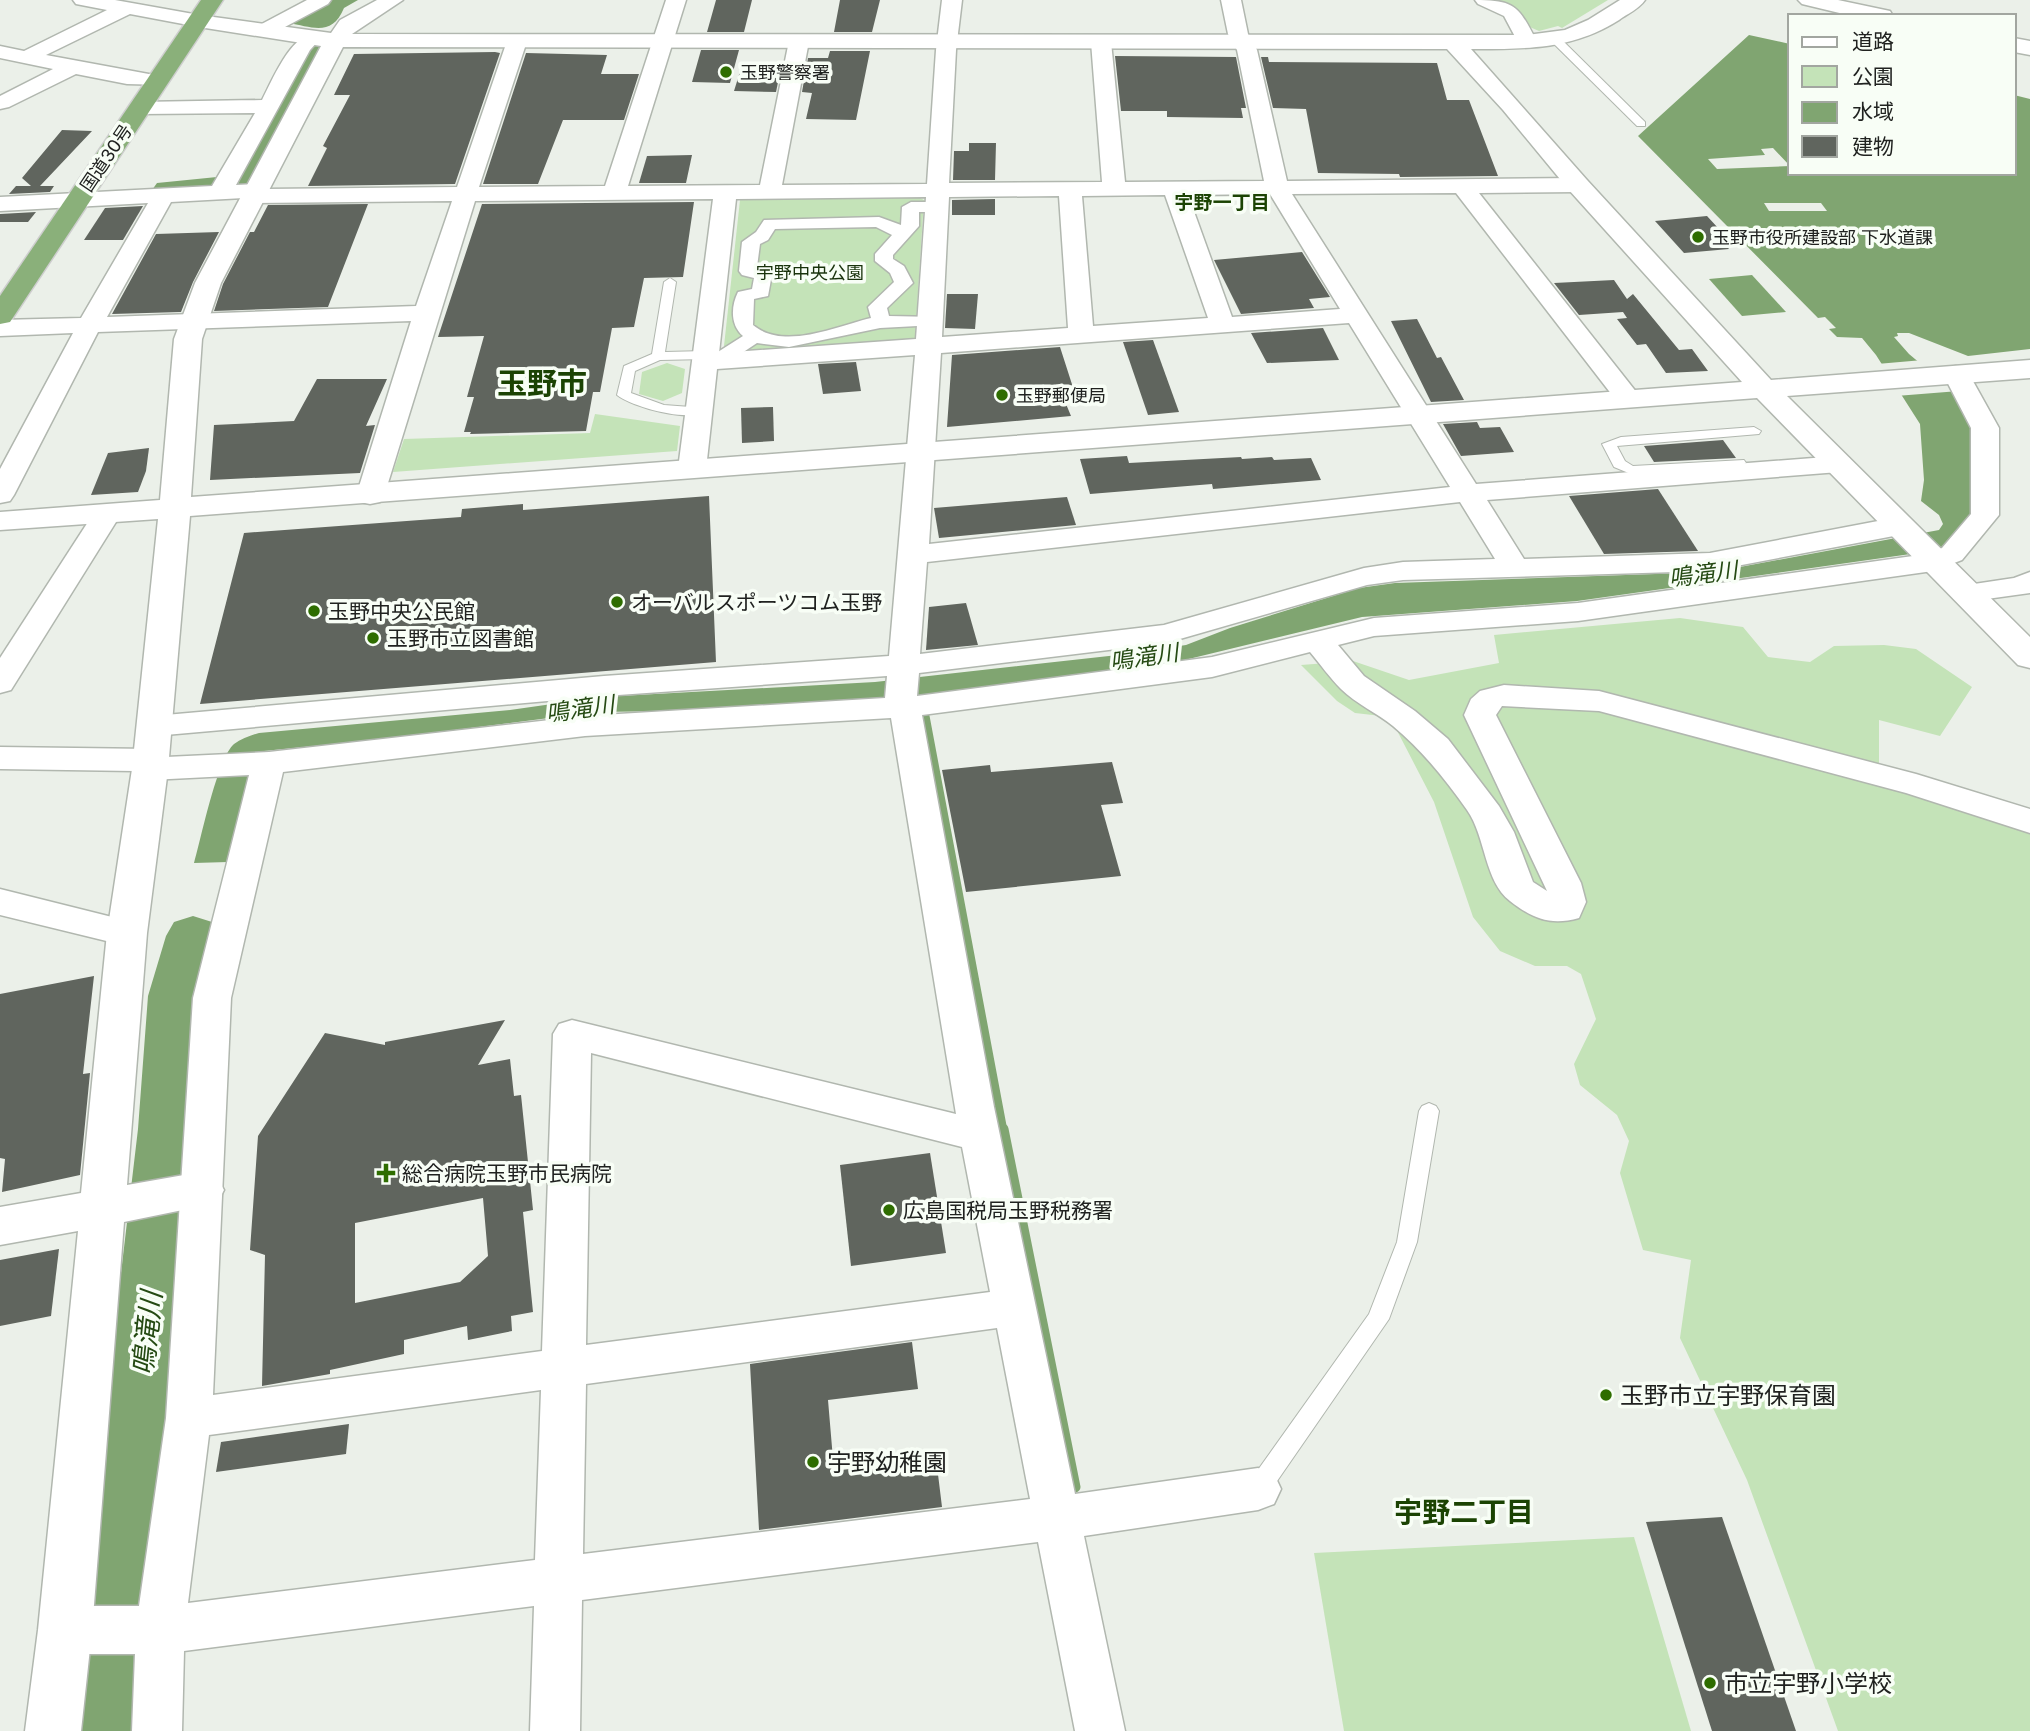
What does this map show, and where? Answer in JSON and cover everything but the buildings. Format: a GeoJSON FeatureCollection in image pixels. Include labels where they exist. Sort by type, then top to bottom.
{"type":"FeatureCollection","features":[{"type":"Feature","properties":{"kind":"highway","name":"国道30号"},"geometry":{"type":"LineString","coordinates":[[0,316],[212,0]]}},
{"type":"Feature","properties":{"kind":"street"},"geometry":{"type":"LineString","coordinates":[[83,0],[198,21],[336,40],[948,42],[1557,41],[1581,34],[1634,0]]}},
{"type":"Feature","properties":{"kind":"street"},"geometry":{"type":"LineString","coordinates":[[263,31],[321,0]]}},
{"type":"Feature","properties":{"kind":"street"},"geometry":{"type":"LineString","coordinates":[[53,1731],[117,1629],[189,1418],[156,1199],[127,933],[152,752],[188,339],[192,321],[208,283],[336,40],[348,24],[392,0]]}},
{"type":"Feature","properties":{"kind":"street"},"geometry":{"type":"LineString","coordinates":[[614,193],[676,0]]}},
{"type":"Feature","properties":{"kind":"street"},"geometry":{"type":"LineString","coordinates":[[952,0],[922,452],[902,688],[980,1136],[1100,1731]]}},
{"type":"Feature","properties":{"kind":"street"},"geometry":{"type":"LineString","coordinates":[[1231,0],[1238,34],[1247,50],[1277,188],[1515,568]]}},
{"type":"Feature","properties":{"kind":"street"},"geometry":{"type":"LineString","coordinates":[[1485,0],[1512,12],[1527,42]]}},
{"type":"Feature","properties":{"kind":"street"},"geometry":{"type":"LineString","coordinates":[[1809,0],[1873,14]]}},
{"type":"Feature","properties":{"kind":"street"},"geometry":{"type":"LineString","coordinates":[[11,57],[127,8]]}},
{"type":"Feature","properties":{"kind":"street"},"geometry":{"type":"LineString","coordinates":[[223,188],[302,47],[310,38]]}},
{"type":"Feature","properties":{"kind":"street"},"geometry":{"type":"LineString","coordinates":[[370,495],[426,313],[517,41]]}},
{"type":"Feature","properties":{"kind":"street"},"geometry":{"type":"LineString","coordinates":[[799,41],[762,213],[770,219],[770,224],[762,236],[751,242],[748,271],[763,274],[761,292],[745,296],[744,327],[755,336],[777,341],[803,340],[882,322],[928,333]]}},
{"type":"Feature","properties":{"kind":"street"},"geometry":{"type":"LineString","coordinates":[[1101,42],[1114,189]]}},
{"type":"Feature","properties":{"kind":"street"},"geometry":{"type":"LineString","coordinates":[[1453,42],[1511,105],[1578,185],[1763,388],[2030,657]]}},
{"type":"Feature","properties":{"kind":"street"},"geometry":{"type":"LineString","coordinates":[[11,57],[127,78],[158,80]]}},
{"type":"Feature","properties":{"kind":"street"},"geometry":{"type":"LineString","coordinates":[[2,103],[73,67]]}},
{"type":"Feature","properties":{"kind":"street"},"geometry":{"type":"LineString","coordinates":[[140,108],[268,106]]}},
{"type":"Feature","properties":{"kind":"street"},"geometry":{"type":"LineString","coordinates":[[0,204],[163,197],[223,188],[255,193],[767,191],[937,199],[1070,189],[1578,185]]}},
{"type":"Feature","properties":{"kind":"street"},"geometry":{"type":"LineString","coordinates":[[1462,186],[1628,398]]}},
{"type":"Feature","properties":{"kind":"street"},"geometry":{"type":"LineString","coordinates":[[1070,189],[1081,335]]}},
{"type":"Feature","properties":{"kind":"street"},"geometry":{"type":"LineString","coordinates":[[1174,189],[1223,325]]}},
{"type":"Feature","properties":{"kind":"street"},"geometry":{"type":"LineString","coordinates":[[692,469],[709,359],[725,192]]}},
{"type":"Feature","properties":{"kind":"street"},"geometry":{"type":"LineString","coordinates":[[0,495],[90,324],[163,197]]}},
{"type":"Feature","properties":{"kind":"street"},"geometry":{"type":"LineString","coordinates":[[882,322],[877,307],[904,283],[898,270],[884,261],[884,254],[910,226],[911,207],[937,199]]}},
{"type":"Feature","properties":{"kind":"street"},"geometry":{"type":"LineString","coordinates":[[770,224],[879,222],[903,233]]}},
{"type":"Feature","properties":{"kind":"street"},"geometry":{"type":"LineString","coordinates":[[0,328],[426,313]]}},
{"type":"Feature","properties":{"kind":"street"},"geometry":{"type":"LineString","coordinates":[[709,359],[928,333],[1081,335],[1358,315]]}},
{"type":"Feature","properties":{"kind":"street"},"geometry":{"type":"LineString","coordinates":[[709,359],[755,336]]}},
{"type":"Feature","properties":{"kind":"street"},"geometry":{"type":"LineString","coordinates":[[0,521],[2030,369]]}},
{"type":"Feature","properties":{"kind":"street"},"geometry":{"type":"LineString","coordinates":[[0,758],[152,752],[604,687],[902,688],[1166,634],[1364,577],[1404,571],[1710,562],[1916,544],[1952,554],[1985,515],[1985,428],[1948,375]]}},
{"type":"Feature","properties":{"kind":"street"},"geometry":{"type":"LineString","coordinates":[[912,555],[1469,493],[1839,464]]}},
{"type":"Feature","properties":{"kind":"street"},"geometry":{"type":"LineString","coordinates":[[0,683],[107,514]]}},
{"type":"Feature","properties":{"kind":"street"},"geometry":{"type":"LineString","coordinates":[[152,752],[221,766],[264,763],[902,688],[1212,667],[1374,627],[1578,612],[1916,544]]}},
{"type":"Feature","properties":{"kind":"street"},"geometry":{"type":"LineString","coordinates":[[1965,593],[2022,586],[2030,581]]}},
{"type":"Feature","properties":{"kind":"street"},"geometry":{"type":"LineString","coordinates":[[1316,640],[1353,683],[1404,718],[1436,747],[1492,823],[1511,877],[1520,891],[1557,911],[1566,909],[1568,902],[1563,883],[1480,715],[1482,706],[1491,698],[1517,694],[1599,701],[1916,786],[2030,821]]}},
{"type":"Feature","properties":{"kind":"street"},"geometry":{"type":"LineString","coordinates":[[158,1731],[117,1629],[156,1199],[212,998],[264,763]]}},
{"type":"Feature","properties":{"kind":"street"},"geometry":{"type":"LineString","coordinates":[[0,902],[127,933]]}},
{"type":"Feature","properties":{"kind":"street"},"geometry":{"type":"LineString","coordinates":[[555,1731],[566,1367],[572,1034],[980,1136]]}},
{"type":"Feature","properties":{"kind":"street"},"geometry":{"type":"LineString","coordinates":[[0,1226],[156,1199]]}},
{"type":"Feature","properties":{"kind":"street"},"geometry":{"type":"LineString","coordinates":[[189,1418],[1016,1307]]}},
{"type":"Feature","properties":{"kind":"street"},"geometry":{"type":"LineString","coordinates":[[117,1629],[559,1579],[1057,1518],[1258,1489]]}},
{"type":"Feature","properties":{"kind":"lane"},"geometry":{"type":"LineString","coordinates":[[1557,41],[1641,124]]}},
{"type":"Feature","properties":{"kind":"lane"},"geometry":{"type":"LineString","coordinates":[[658,356],[670,282]]}},
{"type":"Feature","properties":{"kind":"lane"},"geometry":{"type":"LineString","coordinates":[[699,411],[662,409],[624,395],[629,369],[658,356],[709,359]]}},
{"type":"Feature","properties":{"kind":"lane"},"geometry":{"type":"LineString","coordinates":[[1739,463],[1631,470],[1619,464],[1609,444],[1754,431]]}},
{"type":"Feature","properties":{"kind":"lane"},"geometry":{"type":"LineString","coordinates":[[1258,1489],[1378,1319],[1407,1242],[1429,1111]]}},
{"type":"Feature","properties":{"kind":"green space"},"geometry":{"type":"Polygon","coordinates":[[[1494,0],[1608,0],[1562,28],[1558,26],[1539,31],[1525,25],[1519,11],[1494,0]]]}},
{"type":"Feature","properties":{"kind":"green space","name":"宇野中央公園"},"geometry":{"type":"Polygon","coordinates":[[[914,195],[924,200],[915,338],[905,341],[746,353],[724,346],[740,200],[751,197],[914,195]]]}},
{"type":"Feature","properties":{"kind":"green space"},"geometry":{"type":"Polygon","coordinates":[[[667,363],[685,369],[682,393],[663,401],[639,394],[642,372],[667,363]]]}},
{"type":"Feature","properties":{"kind":"green space"},"geometry":{"type":"Polygon","coordinates":[[[595,414],[680,426],[677,451],[393,472],[404,439],[590,433],[595,414]]]}},
{"type":"Feature","properties":{"kind":"green space"},"geometry":{"type":"Polygon","coordinates":[[[1680,618],[1743,627],[1768,657],[1810,662],[1834,646],[1884,645],[1916,649],[1972,687],[1940,736],[1879,720],[1879,768],[2030,812],[2030,1731],[1838,1731],[1747,1480],[1680,1338],[1691,1260],[1643,1250],[1620,1173],[1629,1141],[1617,1115],[1580,1085],[1574,1064],[1596,1019],[1581,974],[1567,966],[1535,966],[1500,951],[1473,917],[1434,802],[1390,717],[1355,713],[1337,701],[1301,665],[1353,661],[1409,680],[1499,663],[1494,635],[1680,618]]]}},
{"type":"Feature","properties":{"kind":"green space"},"geometry":{"type":"Polygon","coordinates":[[[1634,1537],[1691,1731],[1344,1731],[1314,1553],[1634,1537]]]}},
{"type":"Feature","properties":{"kind":"water"},"geometry":{"type":"Polygon","coordinates":[[[328,0],[358,0],[344,8],[328,27],[314,28],[288,23],[328,0]]]}},
{"type":"Feature","properties":{"kind":"water"},"geometry":{"type":"Polygon","coordinates":[[[1749,35],[1788,44],[1788,175],[2016,175],[2016,96],[2030,99],[2030,349],[1968,356],[1909,333],[1897,333],[1898,336],[1894,337],[1909,354],[1957,394],[1976,429],[1977,510],[1946,549],[1577,601],[1362,617],[1164,665],[932,697],[672,711],[596,712],[264,751],[253,777],[228,862],[194,863],[216,782],[228,752],[237,742],[259,733],[510,710],[601,697],[875,682],[1127,654],[1186,645],[1230,628],[1359,588],[1395,583],[1713,572],[1939,530],[1943,524],[1939,515],[1921,501],[1924,480],[1920,424],[1876,355],[1862,338],[1837,337],[1829,329],[1836,328],[1825,317],[1818,318],[1638,136],[1749,35]]]}},
{"type":"Feature","properties":{"kind":"water"},"geometry":{"type":"Polygon","coordinates":[[[1752,275],[1786,312],[1742,316],[1709,279],[1752,275]]]}},
{"type":"Feature","properties":{"kind":"pier"},"geometry":{"type":"Polygon","coordinates":[[[1773,148],[1788,166],[1717,169],[1708,159],[1765,155],[1761,149],[1773,148]]]}},
{"type":"Feature","properties":{"kind":"pier"},"geometry":{"type":"Polygon","coordinates":[[[1764,203],[1821,203],[1827,211],[1769,211],[1764,203]]]}},
{"type":"Feature","properties":{"kind":"pier"},"geometry":{"type":"Polygon","coordinates":[[[1923,360],[1959,391],[1896,396],[1877,364],[1923,360]]]}},
{"type":"Feature","properties":{"kind":"waterway"},"geometry":{"type":"LineString","coordinates":[[169,190],[239,185],[308,50]]}},
{"type":"Feature","properties":{"kind":"waterway"},"geometry":{"type":"LineString","coordinates":[[925,716],[1003,1131]]}},
{"type":"Feature","properties":{"kind":"waterway","name":"鳴滝川"},"geometry":{"type":"LineString","coordinates":[[113,1731],[125,1544],[168,1129],[176,996],[193,936]]}},
{"type":"Feature","properties":{"kind":"waterway"},"geometry":{"type":"LineString","coordinates":[[1003,1129],[1075,1487]]}},
{"type":"Feature","properties":{"kind":"waterway"},"geometry":{"type":"LineString","coordinates":[[124,1461],[133,1459]]}},
{"type":"Feature","properties":{"kind":"place","name":"玉野警察署"},"geometry":{"type":"Point","coordinates":[726,72]}},
{"type":"Feature","properties":{"kind":"place","name":"玉野市役所建設部 下水道課"},"geometry":{"type":"Point","coordinates":[1698,237]}},
{"type":"Feature","properties":{"kind":"place","name":"玉野郵便局"},"geometry":{"type":"Point","coordinates":[1002,395]}},
{"type":"Feature","properties":{"kind":"place","name":"オーバルスポーツコム玉野"},"geometry":{"type":"Point","coordinates":[617,602]}},
{"type":"Feature","properties":{"kind":"place","name":"玉野中央公民館"},"geometry":{"type":"Point","coordinates":[314,611]}},
{"type":"Feature","properties":{"kind":"place","name":"玉野市立図書館"},"geometry":{"type":"Point","coordinates":[373,638]}},
{"type":"Feature","properties":{"kind":"place","name":"総合病院玉野市民病院"},"geometry":{"type":"Point","coordinates":[386,1173]}},
{"type":"Feature","properties":{"kind":"place","name":"広島国税局玉野税務署"},"geometry":{"type":"Point","coordinates":[889,1210]}},
{"type":"Feature","properties":{"kind":"place","name":"玉野市立宇野保育園"},"geometry":{"type":"Point","coordinates":[1606,1395]}},
{"type":"Feature","properties":{"kind":"place","name":"宇野幼稚園"},"geometry":{"type":"Point","coordinates":[813,1462]}},
{"type":"Feature","properties":{"kind":"place","name":"市立宇野小学校"},"geometry":{"type":"Point","coordinates":[1710,1683]}},
{"type":"Feature","properties":{"kind":"district","name":"宇野一丁目"},"geometry":{"type":"Point","coordinates":[1222,202]}},
{"type":"Feature","properties":{"kind":"district","name":"玉野市"},"geometry":{"type":"Point","coordinates":[542,383]}},
{"type":"Feature","properties":{"kind":"district","name":"宇野二丁目"},"geometry":{"type":"Point","coordinates":[1464,1512]}}]}
